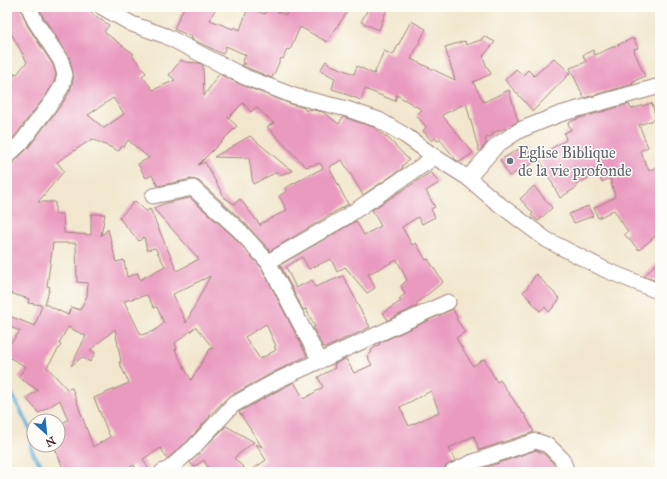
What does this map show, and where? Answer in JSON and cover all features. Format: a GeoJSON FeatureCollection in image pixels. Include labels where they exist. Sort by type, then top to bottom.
{"type":"FeatureCollection","features":[{"type":"Feature","properties":{"kind":"street"},"geometry":{"type":"LineString","coordinates":[[7,156],[21,143],[54,99],[62,86],[65,75],[61,61],[35,21],[29,7]]}},
{"type":"Feature","properties":{"kind":"street"},"geometry":{"type":"LineString","coordinates":[[102,7],[132,24],[166,36],[245,77],[294,96],[347,109],[379,120],[406,136],[468,178],[495,201],[548,240],[606,270],[660,292]]}},
{"type":"Feature","properties":{"kind":"street"},"geometry":{"type":"LineString","coordinates":[[468,178],[497,145],[520,130],[560,114],[660,86]]}},
{"type":"Feature","properties":{"kind":"street"},"geometry":{"type":"LineString","coordinates":[[268,262],[344,218],[435,157]]}},
{"type":"Feature","properties":{"kind":"street"},"geometry":{"type":"LineString","coordinates":[[153,196],[193,188],[239,230],[268,262],[320,361]]}},
{"type":"Feature","properties":{"kind":"street"},"geometry":{"type":"LineString","coordinates":[[162,472],[193,448],[233,405],[278,380],[448,302]]}},
{"type":"Feature","properties":{"kind":"street"},"geometry":{"type":"LineString","coordinates":[[452,472],[473,462],[536,441],[548,445],[562,459],[567,472]]}},
{"type":"Feature","properties":{"kind":"building"},"geometry":{"type":"Polygon","coordinates":[[[7,7],[20,7],[27,25],[53,65],[56,75],[47,94],[14,137],[8,142],[12,138],[7,133],[7,94],[15,73],[17,74],[27,62],[12,35],[7,21],[7,7]]]}},
{"type":"Feature","properties":{"kind":"building"},"geometry":{"type":"Polygon","coordinates":[[[39,7],[93,7],[94,10],[91,13],[109,25],[104,32],[134,54],[132,55],[146,73],[142,76],[153,90],[175,80],[169,75],[181,60],[185,62],[198,63],[203,65],[204,96],[219,74],[242,85],[304,108],[306,111],[308,109],[323,112],[339,124],[343,117],[373,127],[389,139],[409,160],[402,166],[403,168],[363,195],[342,160],[329,167],[348,204],[270,251],[245,223],[199,181],[191,179],[158,186],[152,175],[146,178],[138,164],[149,158],[128,140],[124,147],[122,146],[119,151],[92,139],[57,162],[64,171],[38,202],[55,202],[55,214],[63,214],[64,233],[91,235],[91,214],[105,214],[101,236],[108,229],[116,262],[124,260],[127,277],[138,273],[140,280],[165,266],[155,248],[147,250],[144,237],[139,241],[119,218],[135,201],[146,211],[150,209],[177,271],[199,259],[153,208],[166,203],[190,198],[233,236],[261,267],[307,356],[228,397],[209,416],[187,442],[167,459],[161,448],[143,459],[150,472],[138,472],[134,465],[120,472],[65,472],[57,453],[66,453],[66,421],[68,420],[60,400],[39,413],[26,398],[38,390],[18,377],[26,367],[7,356],[7,348],[20,331],[7,326],[7,315],[35,326],[42,305],[28,303],[29,299],[7,292],[7,212],[9,212],[7,199],[7,165],[13,163],[28,148],[62,104],[70,91],[74,77],[69,56],[43,17],[39,7]],[[113,98],[88,115],[104,128],[124,114],[113,98]],[[243,103],[228,118],[237,126],[198,165],[205,162],[224,197],[234,204],[240,199],[261,226],[260,224],[287,210],[279,196],[287,191],[285,188],[323,168],[320,163],[306,167],[267,127],[274,123],[256,107],[251,112],[243,103]],[[53,243],[47,286],[50,287],[45,304],[68,315],[71,307],[80,310],[87,296],[88,283],[77,282],[76,243],[53,243]],[[210,276],[173,294],[186,323],[210,276]],[[147,295],[124,301],[141,335],[154,331],[164,323],[157,307],[154,308],[147,295]],[[266,324],[245,337],[260,359],[276,350],[274,347],[276,346],[266,324]],[[68,327],[59,343],[61,345],[47,367],[67,389],[72,388],[93,447],[110,437],[94,398],[129,383],[119,362],[121,362],[115,329],[90,350],[95,353],[90,362],[82,357],[71,366],[86,336],[68,327]],[[196,327],[175,343],[177,349],[175,350],[191,380],[210,349],[213,348],[196,327]]]}},
{"type":"Feature","properties":{"kind":"building"},"geometry":{"type":"Polygon","coordinates":[[[184,7],[216,7],[210,20],[233,29],[234,27],[240,30],[248,8],[265,14],[268,8],[286,15],[290,7],[304,7],[311,11],[313,7],[339,7],[347,12],[327,42],[300,27],[290,50],[287,49],[283,59],[281,58],[272,78],[241,65],[246,64],[242,62],[246,55],[226,46],[223,54],[174,29],[184,7]]]}},
{"type":"Feature","properties":{"kind":"building"},"geometry":{"type":"Polygon","coordinates":[[[369,7],[381,7],[387,9],[379,30],[361,22],[369,7]]]}},
{"type":"Feature","properties":{"kind":"building"},"geometry":{"type":"Polygon","coordinates":[[[411,21],[426,29],[411,59],[455,80],[445,47],[465,41],[466,45],[481,40],[484,36],[495,42],[483,56],[491,74],[473,82],[484,102],[509,90],[518,121],[509,127],[492,133],[493,135],[485,139],[487,143],[479,151],[466,103],[442,115],[473,153],[460,162],[456,160],[440,139],[437,141],[435,138],[432,141],[423,131],[426,127],[416,115],[422,110],[397,95],[395,101],[365,89],[361,100],[332,89],[335,78],[320,70],[326,61],[331,65],[354,74],[357,66],[374,74],[384,51],[393,55],[411,21]]]}},
{"type":"Feature","properties":{"kind":"building"},"geometry":{"type":"Polygon","coordinates":[[[634,39],[638,48],[634,49],[635,53],[645,76],[632,82],[633,84],[584,98],[570,68],[586,62],[583,55],[593,50],[595,55],[634,39]]]}},
{"type":"Feature","properties":{"kind":"building"},"geometry":{"type":"Polygon","coordinates":[[[554,58],[570,73],[533,111],[505,80],[516,69],[523,75],[528,70],[534,76],[554,58]]]}},
{"type":"Feature","properties":{"kind":"building"},"geometry":{"type":"Polygon","coordinates":[[[652,103],[656,119],[639,125],[648,147],[640,151],[649,171],[660,165],[660,232],[639,250],[624,234],[628,232],[614,210],[598,218],[594,208],[615,197],[610,178],[602,182],[597,173],[576,185],[577,187],[560,198],[538,156],[566,140],[564,133],[571,130],[568,123],[629,104],[631,109],[652,103]]]}},
{"type":"Feature","properties":{"kind":"building"},"geometry":{"type":"Polygon","coordinates":[[[250,136],[293,171],[279,175],[277,172],[253,184],[249,158],[214,157],[250,136]]]}},
{"type":"Feature","properties":{"kind":"building"},"geometry":{"type":"Polygon","coordinates":[[[526,145],[535,162],[509,176],[500,160],[526,145]]]}},
{"type":"Feature","properties":{"kind":"building"},"geometry":{"type":"Polygon","coordinates":[[[431,172],[439,183],[426,191],[435,207],[431,209],[435,217],[422,224],[418,217],[402,227],[412,245],[416,243],[426,260],[428,259],[443,282],[417,303],[417,306],[388,320],[383,313],[401,301],[399,299],[405,294],[401,286],[407,280],[397,260],[368,274],[375,288],[367,293],[345,267],[337,272],[331,259],[309,269],[302,257],[286,267],[296,288],[312,280],[315,287],[343,276],[370,327],[325,348],[324,346],[323,347],[313,328],[315,327],[306,309],[303,310],[280,265],[356,221],[364,235],[381,226],[372,210],[431,172]]]}},
{"type":"Feature","properties":{"kind":"building"},"geometry":{"type":"Polygon","coordinates":[[[534,186],[552,208],[538,221],[531,215],[533,213],[520,199],[534,186]]]}},
{"type":"Feature","properties":{"kind":"building"},"geometry":{"type":"Polygon","coordinates":[[[588,206],[593,216],[574,223],[569,214],[588,206]]]}},
{"type":"Feature","properties":{"kind":"building"},"geometry":{"type":"Polygon","coordinates":[[[660,260],[660,282],[644,276],[660,260]]]}},
{"type":"Feature","properties":{"kind":"building"},"geometry":{"type":"Polygon","coordinates":[[[536,274],[560,299],[549,312],[545,307],[540,311],[523,292],[536,274]]]}},
{"type":"Feature","properties":{"kind":"building"},"geometry":{"type":"Polygon","coordinates":[[[453,309],[457,318],[456,319],[465,332],[456,338],[473,366],[484,359],[497,382],[500,380],[523,414],[524,413],[534,432],[479,450],[474,436],[449,448],[455,461],[445,467],[443,472],[249,472],[266,460],[256,444],[262,447],[239,412],[294,382],[304,399],[323,387],[318,377],[335,368],[334,364],[346,359],[354,373],[372,365],[367,356],[372,352],[371,350],[380,344],[379,343],[453,309]],[[431,391],[400,407],[409,426],[439,412],[431,391]]]}},
{"type":"Feature","properties":{"kind":"building"},"geometry":{"type":"Polygon","coordinates":[[[226,426],[254,442],[234,458],[248,472],[210,472],[204,460],[194,467],[190,462],[226,426]]]}},
{"type":"Feature","properties":{"kind":"building"},"geometry":{"type":"Polygon","coordinates":[[[536,450],[544,454],[555,467],[541,472],[473,472],[536,450]]]}},
{"type":"Feature","properties":{"kind":"waterway"},"geometry":{"type":"LineString","coordinates":[[7,383],[33,434],[31,441],[32,451],[46,472]]}},
{"type":"Feature","properties":{"kind":"place","name":"Eglise Biblique de la vie profonde"},"geometry":{"type":"Point","coordinates":[510,161]}}]}
